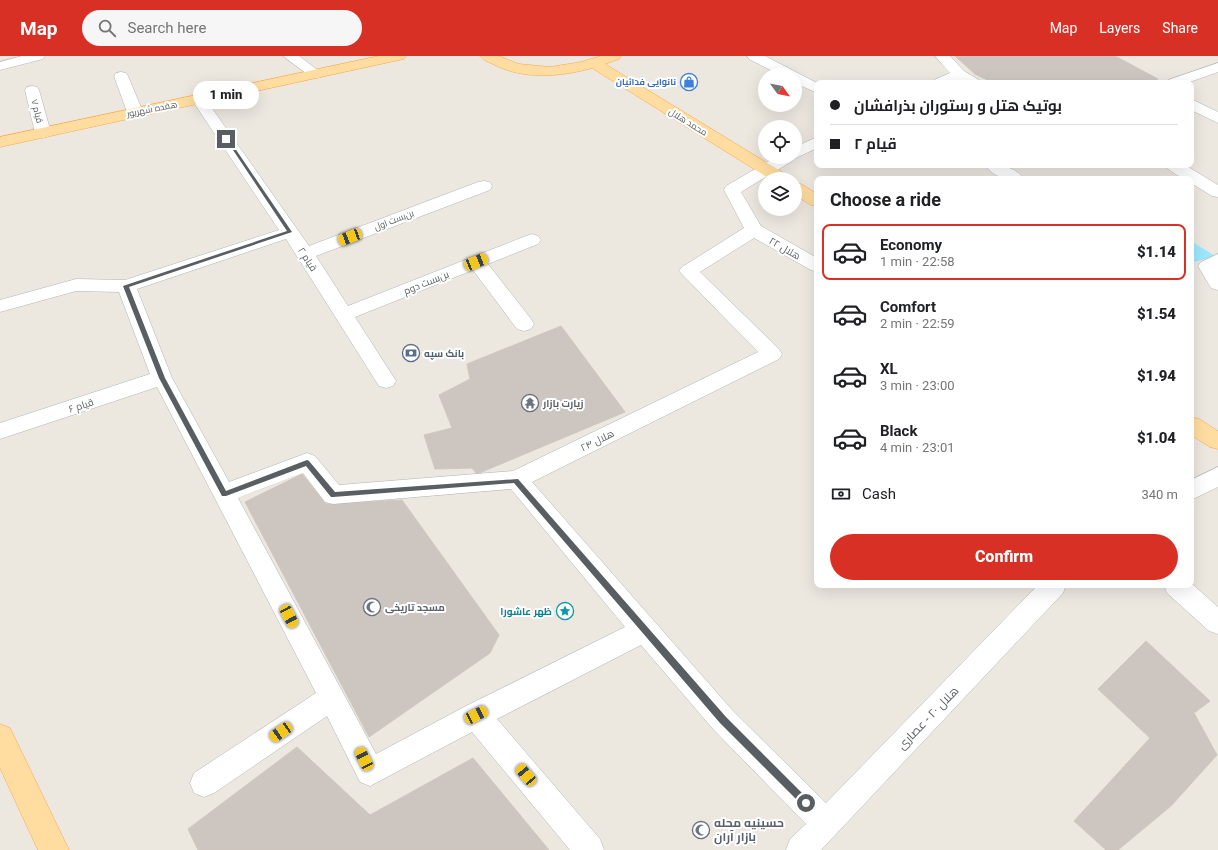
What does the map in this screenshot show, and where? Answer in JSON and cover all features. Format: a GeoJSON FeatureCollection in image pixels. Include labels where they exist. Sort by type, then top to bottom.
{"type":"FeatureCollection","features":[{"type":"Feature","properties":{"kind":"main road","name":"هفده شهریور"},"geometry":{"type":"LineString","coordinates":[[0,142],[399,56]]}},
{"type":"Feature","properties":{"kind":"main road"},"geometry":{"type":"LineString","coordinates":[[487,56],[495,61],[517,68],[543,71],[570,70],[595,64],[614,56]]}},
{"type":"Feature","properties":{"kind":"main road","name":"محمد هلال"},"geometry":{"type":"LineString","coordinates":[[595,64],[770,172]]}},
{"type":"Feature","properties":{"kind":"main road"},"geometry":{"type":"LineString","coordinates":[[802,192],[814,199]]}},
{"type":"Feature","properties":{"kind":"main road"},"geometry":{"type":"LineString","coordinates":[[1194,427],[1218,441]]}},
{"type":"Feature","properties":{"kind":"main road"},"geometry":{"type":"LineString","coordinates":[[0,738],[51,849]]}},
{"type":"Feature","properties":{"kind":"street"},"geometry":{"type":"LineString","coordinates":[[6,62],[38,56]]}},
{"type":"Feature","properties":{"kind":"street"},"geometry":{"type":"LineString","coordinates":[[290,56],[316,74]]}},
{"type":"Feature","properties":{"kind":"street"},"geometry":{"type":"LineString","coordinates":[[754,56],[777,68]]}},
{"type":"Feature","properties":{"kind":"street"},"geometry":{"type":"LineString","coordinates":[[942,56],[959,74],[969,80]]}},
{"type":"Feature","properties":{"kind":"street"},"geometry":{"type":"LineString","coordinates":[[1181,80],[1218,67]]}},
{"type":"Feature","properties":{"kind":"street"},"geometry":{"type":"LineString","coordinates":[[946,80],[959,74]]}},
{"type":"Feature","properties":{"kind":"street"},"geometry":{"type":"LineString","coordinates":[[121,76],[135,112]]}},
{"type":"Feature","properties":{"kind":"street"},"geometry":{"type":"LineString","coordinates":[[802,81],[814,87]]}},
{"type":"Feature","properties":{"kind":"street","name":"قیام ۷"},"geometry":{"type":"LineString","coordinates":[[32,90],[43,133]]}},
{"type":"Feature","properties":{"kind":"street","name":"قیام ۲"},"geometry":{"type":"LineString","coordinates":[[199,100],[305,254],[386,381]]}},
{"type":"Feature","properties":{"kind":"street"},"geometry":{"type":"LineString","coordinates":[[1194,106],[1218,118]]}},
{"type":"Feature","properties":{"kind":"street"},"geometry":{"type":"LineString","coordinates":[[802,150],[814,144]]}},
{"type":"Feature","properties":{"kind":"street"},"geometry":{"type":"LineString","coordinates":[[775,172],[782,164]]}},
{"type":"Feature","properties":{"kind":"street"},"geometry":{"type":"LineString","coordinates":[[998,168],[1011,176]]}},
{"type":"Feature","properties":{"kind":"street"},"geometry":{"type":"LineString","coordinates":[[1178,168],[1191,176]]}},
{"type":"Feature","properties":{"kind":"street"},"geometry":{"type":"LineString","coordinates":[[1194,178],[1218,192]]}},
{"type":"Feature","properties":{"kind":"street"},"geometry":{"type":"LineString","coordinates":[[754,230],[732,190],[758,180]]}},
{"type":"Feature","properties":{"kind":"street","name":"بن‌بست اول"},"geometry":{"type":"LineString","coordinates":[[305,254],[484,186]]}},
{"type":"Feature","properties":{"kind":"street","name":"هلال ۲۲"},"geometry":{"type":"LineString","coordinates":[[754,230],[814,264]]}},
{"type":"Feature","properties":{"kind":"street","name":"هلال ۲۴"},"geometry":{"type":"LineString","coordinates":[[516,480],[772,354],[688,272],[754,230]]}},
{"type":"Feature","properties":{"kind":"street"},"geometry":{"type":"LineString","coordinates":[[0,306],[76,285],[126,286],[290,232]]}},
{"type":"Feature","properties":{"kind":"street","name":"بن‌بست دوم"},"geometry":{"type":"LineString","coordinates":[[343,314],[532,240]]}},
{"type":"Feature","properties":{"kind":"street"},"geometry":{"type":"LineString","coordinates":[[1218,260],[1207,266],[1218,284]]}},
{"type":"Feature","properties":{"kind":"street"},"geometry":{"type":"LineString","coordinates":[[476,262],[524,324]]}},
{"type":"Feature","properties":{"kind":"street"},"geometry":{"type":"LineString","coordinates":[[126,286],[162,378],[332,697],[370,772],[476,715],[644,630]]}},
{"type":"Feature","properties":{"kind":"street","name":"قیام ۶"},"geometry":{"type":"LineString","coordinates":[[0,431],[162,378]]}},
{"type":"Feature","properties":{"kind":"street"},"geometry":{"type":"LineString","coordinates":[[224,494],[307,462],[333,495],[516,480],[723,720],[826,823]]}},
{"type":"Feature","properties":{"kind":"street"},"geometry":{"type":"LineString","coordinates":[[1194,489],[1218,476]]}},
{"type":"Feature","properties":{"kind":"street","name":"هلال ۲۰ - عصاری"},"geometry":{"type":"LineString","coordinates":[[801,850],[1051,588]]}},
{"type":"Feature","properties":{"kind":"street"},"geometry":{"type":"LineString","coordinates":[[1179,588],[1218,623]]}},
{"type":"Feature","properties":{"kind":"street"},"geometry":{"type":"LineString","coordinates":[[204,783],[332,697]]}},
{"type":"Feature","properties":{"kind":"street"},"geometry":{"type":"LineString","coordinates":[[476,715],[588,850]]}},
{"type":"Feature","properties":{"kind":"water"},"geometry":{"type":"Polygon","coordinates":[[[1194,243],[1215,256],[1195,262],[1194,243]]]}},
{"type":"Feature","properties":{"kind":"building"},"geometry":{"type":"Polygon","coordinates":[[[955,56],[1115,56],[1158,79],[988,80],[975,74],[955,56]]]}},
{"type":"Feature","properties":{"kind":"building","name":"زیارت بازار"},"geometry":{"type":"Polygon","coordinates":[[[561,326],[625,412],[477,474],[472,468],[435,469],[424,435],[452,428],[439,395],[470,379],[467,364],[561,326]]]}},
{"type":"Feature","properties":{"kind":"building"},"geometry":{"type":"Polygon","coordinates":[[[302,474],[326,504],[402,500],[499,635],[490,653],[369,737],[245,502],[302,474]]]}},
{"type":"Feature","properties":{"kind":"building"},"geometry":{"type":"Polygon","coordinates":[[[1146,641],[1210,701],[1194,713],[1217,755],[1171,806],[1118,850],[1106,850],[1074,821],[1150,738],[1098,689],[1146,641]]]}},
{"type":"Feature","properties":{"kind":"building"},"geometry":{"type":"Polygon","coordinates":[[[297,747],[370,815],[473,758],[549,850],[198,850],[188,829],[297,747]]]}},
{"type":"Feature","properties":{"kind":"place","name":"نانوایی فدائیان"},"geometry":{"type":"Point","coordinates":[689,82]}},
{"type":"Feature","properties":{"kind":"place","name":"بانک سپه"},"geometry":{"type":"Point","coordinates":[411,353]}},
{"type":"Feature","properties":{"kind":"place","name":"زیارت بازار"},"geometry":{"type":"Point","coordinates":[530,403]}},
{"type":"Feature","properties":{"kind":"place","name":"مسجد تاریخی"},"geometry":{"type":"Point","coordinates":[372,607]}},
{"type":"Feature","properties":{"kind":"place","name":"ظهر عاشورا"},"geometry":{"type":"Point","coordinates":[565,611]}},
{"type":"Feature","properties":{"kind":"place","name":"حسینیه محله بازار آران"},"geometry":{"type":"Point","coordinates":[701,830]}},
{"type":"Feature","properties":{"kind":"route"},"geometry":{"type":"LineString","coordinates":[[226,139],[290,232],[126,286],[162,378],[224,494],[307,462],[333,495],[516,480],[723,720],[806,803]]}}]}
